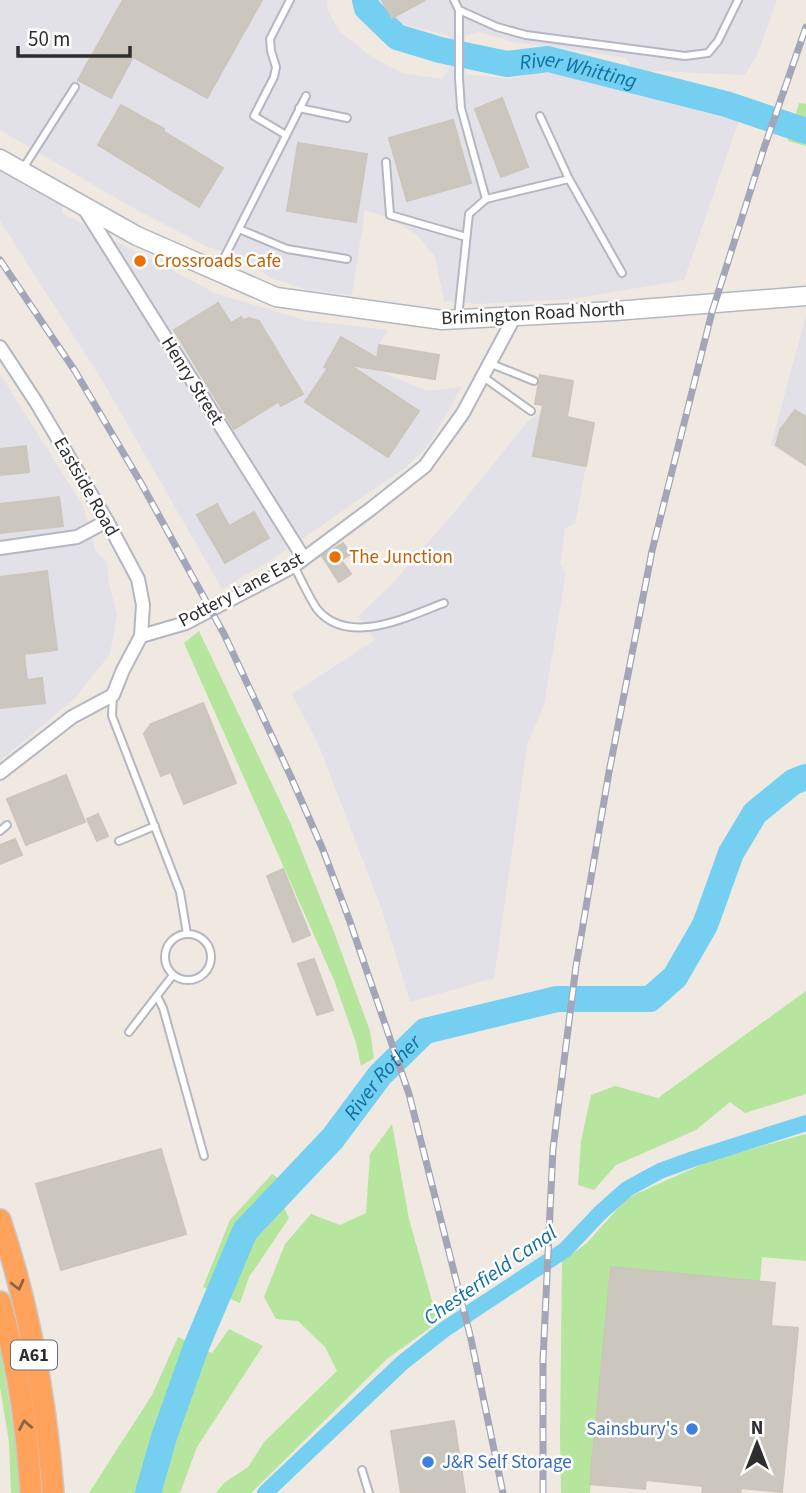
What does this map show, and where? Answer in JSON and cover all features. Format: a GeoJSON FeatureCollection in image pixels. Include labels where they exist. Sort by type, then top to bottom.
{"type":"FeatureCollection","features":[{"type":"Feature","properties":{"kind":"highway","name":"A61"},"geometry":{"type":"LineString","coordinates":[[0,1220],[33,1351],[46,1418],[53,1493]]}},
{"type":"Feature","properties":{"kind":"highway","name":"A61"},"geometry":{"type":"LineString","coordinates":[[0,1302],[10,1335],[29,1447],[32,1493]]}},
{"type":"Feature","properties":{"kind":"main road","name":"Brimington Road North"},"geometry":{"type":"LineString","coordinates":[[0,159],[137,236],[276,297],[442,320],[806,296]]}},
{"type":"Feature","properties":{"kind":"street","name":"Henry Street"},"geometry":{"type":"LineString","coordinates":[[82,205],[298,562]]}},
{"type":"Feature","properties":{"kind":"street","name":"Pottery Lane East"},"geometry":{"type":"LineString","coordinates":[[141,636],[186,623],[298,562],[425,466],[463,413],[515,316]]}},
{"type":"Feature","properties":{"kind":"street","name":"Eastside Road"},"geometry":{"type":"LineString","coordinates":[[0,347],[107,520],[138,579],[143,605],[141,636]]}},
{"type":"Feature","properties":{"kind":"street"},"geometry":{"type":"LineString","coordinates":[[0,548],[77,537],[107,520]]}},
{"type":"Feature","properties":{"kind":"street"},"geometry":{"type":"LineString","coordinates":[[0,774],[72,718],[113,695],[141,636]]}},
{"type":"Feature","properties":{"kind":"lane"},"geometry":{"type":"LineString","coordinates":[[286,135],[254,116],[274,78],[276,66],[270,39],[290,0]]}},
{"type":"Feature","properties":{"kind":"lane"},"geometry":{"type":"LineString","coordinates":[[454,0],[459,10],[461,108],[486,199]]}},
{"type":"Feature","properties":{"kind":"lane"},"geometry":{"type":"LineString","coordinates":[[459,10],[498,27],[526,35],[685,56],[708,53],[718,41],[738,0]]}},
{"type":"Feature","properties":{"kind":"lane"},"geometry":{"type":"LineString","coordinates":[[21,172],[75,87]]}},
{"type":"Feature","properties":{"kind":"lane"},"geometry":{"type":"LineString","coordinates":[[218,272],[306,96]]}},
{"type":"Feature","properties":{"kind":"lane"},"geometry":{"type":"LineString","coordinates":[[299,108],[347,118]]}},
{"type":"Feature","properties":{"kind":"lane"},"geometry":{"type":"LineString","coordinates":[[540,116],[569,178],[622,273]]}},
{"type":"Feature","properties":{"kind":"lane"},"geometry":{"type":"LineString","coordinates":[[386,162],[390,215],[466,237]]}},
{"type":"Feature","properties":{"kind":"lane"},"geometry":{"type":"LineString","coordinates":[[458,319],[469,214],[486,199],[569,178]]}},
{"type":"Feature","properties":{"kind":"lane"},"geometry":{"type":"LineString","coordinates":[[239,229],[287,249],[347,259]]}},
{"type":"Feature","properties":{"kind":"lane"},"geometry":{"type":"LineString","coordinates":[[489,363],[534,381]]}},
{"type":"Feature","properties":{"kind":"lane"},"geometry":{"type":"LineString","coordinates":[[482,376],[531,411]]}},
{"type":"Feature","properties":{"kind":"lane"},"geometry":{"type":"LineString","coordinates":[[298,562],[318,609],[338,626],[366,627],[401,619],[444,603]]}},
{"type":"Feature","properties":{"kind":"lane"},"geometry":{"type":"LineString","coordinates":[[113,695],[112,716],[180,892],[187,934]]}},
{"type":"Feature","properties":{"kind":"lane"},"geometry":{"type":"LineString","coordinates":[[0,831],[7,825]]}},
{"type":"Feature","properties":{"kind":"lane"},"geometry":{"type":"LineString","coordinates":[[119,841],[155,826]]}},
{"type":"Feature","properties":{"kind":"lane"},"geometry":{"type":"LineString","coordinates":[[187,934],[202,939],[207,944],[211,960],[202,975],[196,979],[185,980],[173,975],[166,967],[165,951],[171,941],[177,936],[187,934]]}},
{"type":"Feature","properties":{"kind":"lane"},"geometry":{"type":"LineString","coordinates":[[129,1032],[173,975]]}},
{"type":"Feature","properties":{"kind":"lane"},"geometry":{"type":"LineString","coordinates":[[156,996],[163,1008],[204,1156]]}},
{"type":"Feature","properties":{"kind":"lane"},"geometry":{"type":"LineString","coordinates":[[362,1470],[369,1493]]}},
{"type":"Feature","properties":{"kind":"shaded area"},"geometry":{"type":"Polygon","coordinates":[[[0,0],[327,0],[328,11],[340,32],[372,57],[402,73],[442,79],[450,67],[449,36],[389,20],[375,0],[777,0],[758,53],[745,75],[633,70],[626,58],[517,43],[479,32],[465,36],[466,74],[510,79],[532,73],[571,71],[739,120],[684,280],[573,299],[478,304],[444,301],[435,257],[418,236],[393,220],[365,210],[352,295],[307,290],[273,279],[237,256],[208,247],[126,204],[0,130],[0,0]]]}},
{"type":"Feature","properties":{"kind":"shaded area"},"geometry":{"type":"Polygon","coordinates":[[[0,168],[62,204],[62,213],[215,293],[304,320],[388,330],[379,345],[375,369],[427,391],[461,387],[450,409],[426,448],[406,467],[273,559],[222,589],[102,380],[0,221],[0,168]]]}},
{"type":"Feature","properties":{"kind":"shaded area"},"geometry":{"type":"Polygon","coordinates":[[[806,315],[806,467],[771,445],[806,315]]]}},
{"type":"Feature","properties":{"kind":"shaded area"},"geometry":{"type":"Polygon","coordinates":[[[0,374],[83,506],[96,552],[107,562],[109,584],[117,614],[110,654],[75,698],[0,761],[0,374]]]}},
{"type":"Feature","properties":{"kind":"shaded area"},"geometry":{"type":"Polygon","coordinates":[[[542,413],[594,423],[575,524],[565,528],[560,564],[566,573],[544,705],[527,745],[494,978],[410,1002],[382,910],[319,746],[292,694],[375,640],[358,616],[390,586],[453,514],[529,420],[542,413]]]}},
{"type":"Feature","properties":{"kind":"green space"},"geometry":{"type":"Polygon","coordinates":[[[799,103],[806,104],[806,146],[788,141],[799,103]]]}},
{"type":"Feature","properties":{"kind":"green space"},"geometry":{"type":"Polygon","coordinates":[[[199,631],[290,822],[334,932],[370,1031],[374,1058],[361,1066],[356,1043],[334,980],[184,643],[199,631]]]}},
{"type":"Feature","properties":{"kind":"green space"},"geometry":{"type":"Polygon","coordinates":[[[806,991],[806,1094],[745,1113],[730,1102],[696,1130],[616,1165],[594,1190],[578,1185],[581,1141],[591,1095],[615,1086],[658,1098],[806,991]]]}},
{"type":"Feature","properties":{"kind":"green space"},"geometry":{"type":"Polygon","coordinates":[[[392,1124],[409,1219],[438,1322],[387,1359],[251,1493],[216,1493],[224,1483],[248,1467],[264,1442],[337,1371],[325,1347],[298,1321],[276,1319],[264,1297],[285,1244],[311,1214],[340,1225],[366,1213],[370,1154],[392,1124]]]}},
{"type":"Feature","properties":{"kind":"green space"},"geometry":{"type":"Polygon","coordinates":[[[806,1134],[806,1261],[762,1257],[760,1282],[611,1268],[590,1493],[561,1493],[562,1261],[587,1243],[627,1198],[714,1159],[806,1134]]]}},
{"type":"Feature","properties":{"kind":"green space"},"geometry":{"type":"Polygon","coordinates":[[[272,1174],[294,1189],[284,1208],[289,1218],[249,1277],[240,1303],[203,1287],[230,1220],[272,1174]]]}},
{"type":"Feature","properties":{"kind":"green space"},"geometry":{"type":"Polygon","coordinates":[[[229,1329],[263,1346],[197,1447],[180,1493],[89,1493],[152,1395],[178,1337],[212,1353],[229,1329]]]}},
{"type":"Feature","properties":{"kind":"green space"},"geometry":{"type":"Polygon","coordinates":[[[0,1344],[21,1493],[11,1493],[9,1442],[0,1387],[0,1344]]]}},
{"type":"Feature","properties":{"kind":"building"},"geometry":{"type":"Polygon","coordinates":[[[123,0],[262,0],[207,98],[133,57],[111,98],[78,80],[123,0]]]}},
{"type":"Feature","properties":{"kind":"building"},"geometry":{"type":"Polygon","coordinates":[[[382,0],[425,0],[392,18],[382,0]]]}},
{"type":"Feature","properties":{"kind":"building"},"geometry":{"type":"Polygon","coordinates":[[[502,98],[528,167],[501,177],[475,109],[502,98]]]}},
{"type":"Feature","properties":{"kind":"building"},"geometry":{"type":"Polygon","coordinates":[[[121,105],[164,129],[163,131],[223,168],[199,207],[98,145],[121,105]]]}},
{"type":"Feature","properties":{"kind":"building"},"geometry":{"type":"Polygon","coordinates":[[[453,120],[471,183],[407,201],[389,138],[453,120]]]}},
{"type":"Feature","properties":{"kind":"building"},"geometry":{"type":"Polygon","coordinates":[[[298,143],[367,154],[356,222],[287,211],[298,143]]]}},
{"type":"Feature","properties":{"kind":"building"},"geometry":{"type":"Polygon","coordinates":[[[218,303],[231,323],[241,317],[243,320],[249,318],[259,321],[303,394],[281,406],[278,402],[234,429],[174,330],[218,303]]]}},
{"type":"Feature","properties":{"kind":"building"},"geometry":{"type":"Polygon","coordinates":[[[341,337],[377,358],[379,345],[439,355],[435,379],[350,365],[419,411],[388,457],[305,402],[328,368],[324,367],[341,337]]]}},
{"type":"Feature","properties":{"kind":"building"},"geometry":{"type":"Polygon","coordinates":[[[540,375],[573,381],[567,417],[594,423],[586,466],[533,456],[543,405],[535,404],[540,375]]]}},
{"type":"Feature","properties":{"kind":"building"},"geometry":{"type":"Polygon","coordinates":[[[795,410],[806,417],[806,465],[776,445],[780,430],[795,410]]]}},
{"type":"Feature","properties":{"kind":"building"},"geometry":{"type":"Polygon","coordinates":[[[26,446],[29,472],[0,475],[0,449],[26,446]]]}},
{"type":"Feature","properties":{"kind":"building"},"geometry":{"type":"Polygon","coordinates":[[[59,497],[63,526],[0,533],[0,504],[59,497]]]}},
{"type":"Feature","properties":{"kind":"building"},"geometry":{"type":"Polygon","coordinates":[[[217,504],[229,526],[254,512],[269,538],[225,563],[197,515],[217,504]]]}},
{"type":"Feature","properties":{"kind":"building"},"geometry":{"type":"Polygon","coordinates":[[[343,543],[351,554],[341,560],[351,574],[339,582],[322,556],[343,543]]]}},
{"type":"Feature","properties":{"kind":"building"},"geometry":{"type":"Polygon","coordinates":[[[47,571],[57,650],[24,654],[27,680],[42,678],[45,703],[0,708],[0,577],[47,571]]]}},
{"type":"Feature","properties":{"kind":"building"},"geometry":{"type":"Polygon","coordinates":[[[203,703],[236,783],[184,804],[171,772],[161,776],[144,734],[151,724],[203,703]]]}},
{"type":"Feature","properties":{"kind":"building"},"geometry":{"type":"Polygon","coordinates":[[[66,775],[85,822],[26,845],[7,799],[66,775]]]}},
{"type":"Feature","properties":{"kind":"building"},"geometry":{"type":"Polygon","coordinates":[[[98,814],[108,836],[97,841],[87,819],[98,814]]]}},
{"type":"Feature","properties":{"kind":"building"},"geometry":{"type":"Polygon","coordinates":[[[15,839],[22,855],[0,864],[0,845],[15,839]]]}},
{"type":"Feature","properties":{"kind":"building"},"geometry":{"type":"Polygon","coordinates":[[[283,869],[310,935],[293,942],[267,876],[283,869]]]}},
{"type":"Feature","properties":{"kind":"building"},"geometry":{"type":"Polygon","coordinates":[[[314,959],[333,1010],[317,1015],[298,964],[314,959]]]}},
{"type":"Feature","properties":{"kind":"building"},"geometry":{"type":"Polygon","coordinates":[[[161,1149],[186,1234],[61,1270],[36,1184],[161,1149]]]}},
{"type":"Feature","properties":{"kind":"building","name":"Sainsbury's"},"geometry":{"type":"Polygon","coordinates":[[[611,1267],[775,1283],[771,1326],[798,1328],[782,1492],[741,1488],[740,1493],[702,1493],[703,1486],[646,1480],[645,1489],[590,1484],[611,1267]]]}},
{"type":"Feature","properties":{"kind":"building","name":"J&R Self Storage"},"geometry":{"type":"Polygon","coordinates":[[[454,1421],[465,1493],[401,1493],[391,1431],[454,1421]]]}},
{"type":"Feature","properties":{"kind":"waterway","name":"River Whitting"},"geometry":{"type":"LineString","coordinates":[[365,0],[367,8],[397,37],[440,50],[507,64],[548,59],[726,104],[806,131]]}},
{"type":"Feature","properties":{"kind":"waterway","name":"River Rother"},"geometry":{"type":"LineString","coordinates":[[148,1493],[164,1437],[196,1347],[245,1231],[333,1138],[380,1075],[425,1031],[557,999],[650,999],[675,977],[705,925],[731,853],[755,813],[793,782],[806,777]]}},
{"type":"Feature","properties":{"kind":"waterway","name":"Chesterfield Canal"},"geometry":{"type":"LineString","coordinates":[[265,1493],[402,1363],[445,1329],[565,1250],[627,1189],[660,1171],[806,1123]]}},
{"type":"Feature","properties":{"kind":"railway"},"geometry":{"type":"LineString","coordinates":[[543,1493],[543,1360],[553,1149],[576,966],[609,772],[652,551],[712,312],[806,27]]}},
{"type":"Feature","properties":{"kind":"railway"},"geometry":{"type":"LineString","coordinates":[[0,260],[75,371],[141,483],[224,634],[323,850],[409,1094],[471,1339],[503,1493]]}},
{"type":"Feature","properties":{"kind":"place","name":"Crossroads Cafe"},"geometry":{"type":"Point","coordinates":[140,261]}},
{"type":"Feature","properties":{"kind":"place","name":"The Junction"},"geometry":{"type":"Point","coordinates":[335,557]}},
{"type":"Feature","properties":{"kind":"place","name":"Sainsbury's"},"geometry":{"type":"Point","coordinates":[692,1429]}},
{"type":"Feature","properties":{"kind":"place","name":"J&R Self Storage"},"geometry":{"type":"Point","coordinates":[428,1462]}}]}
